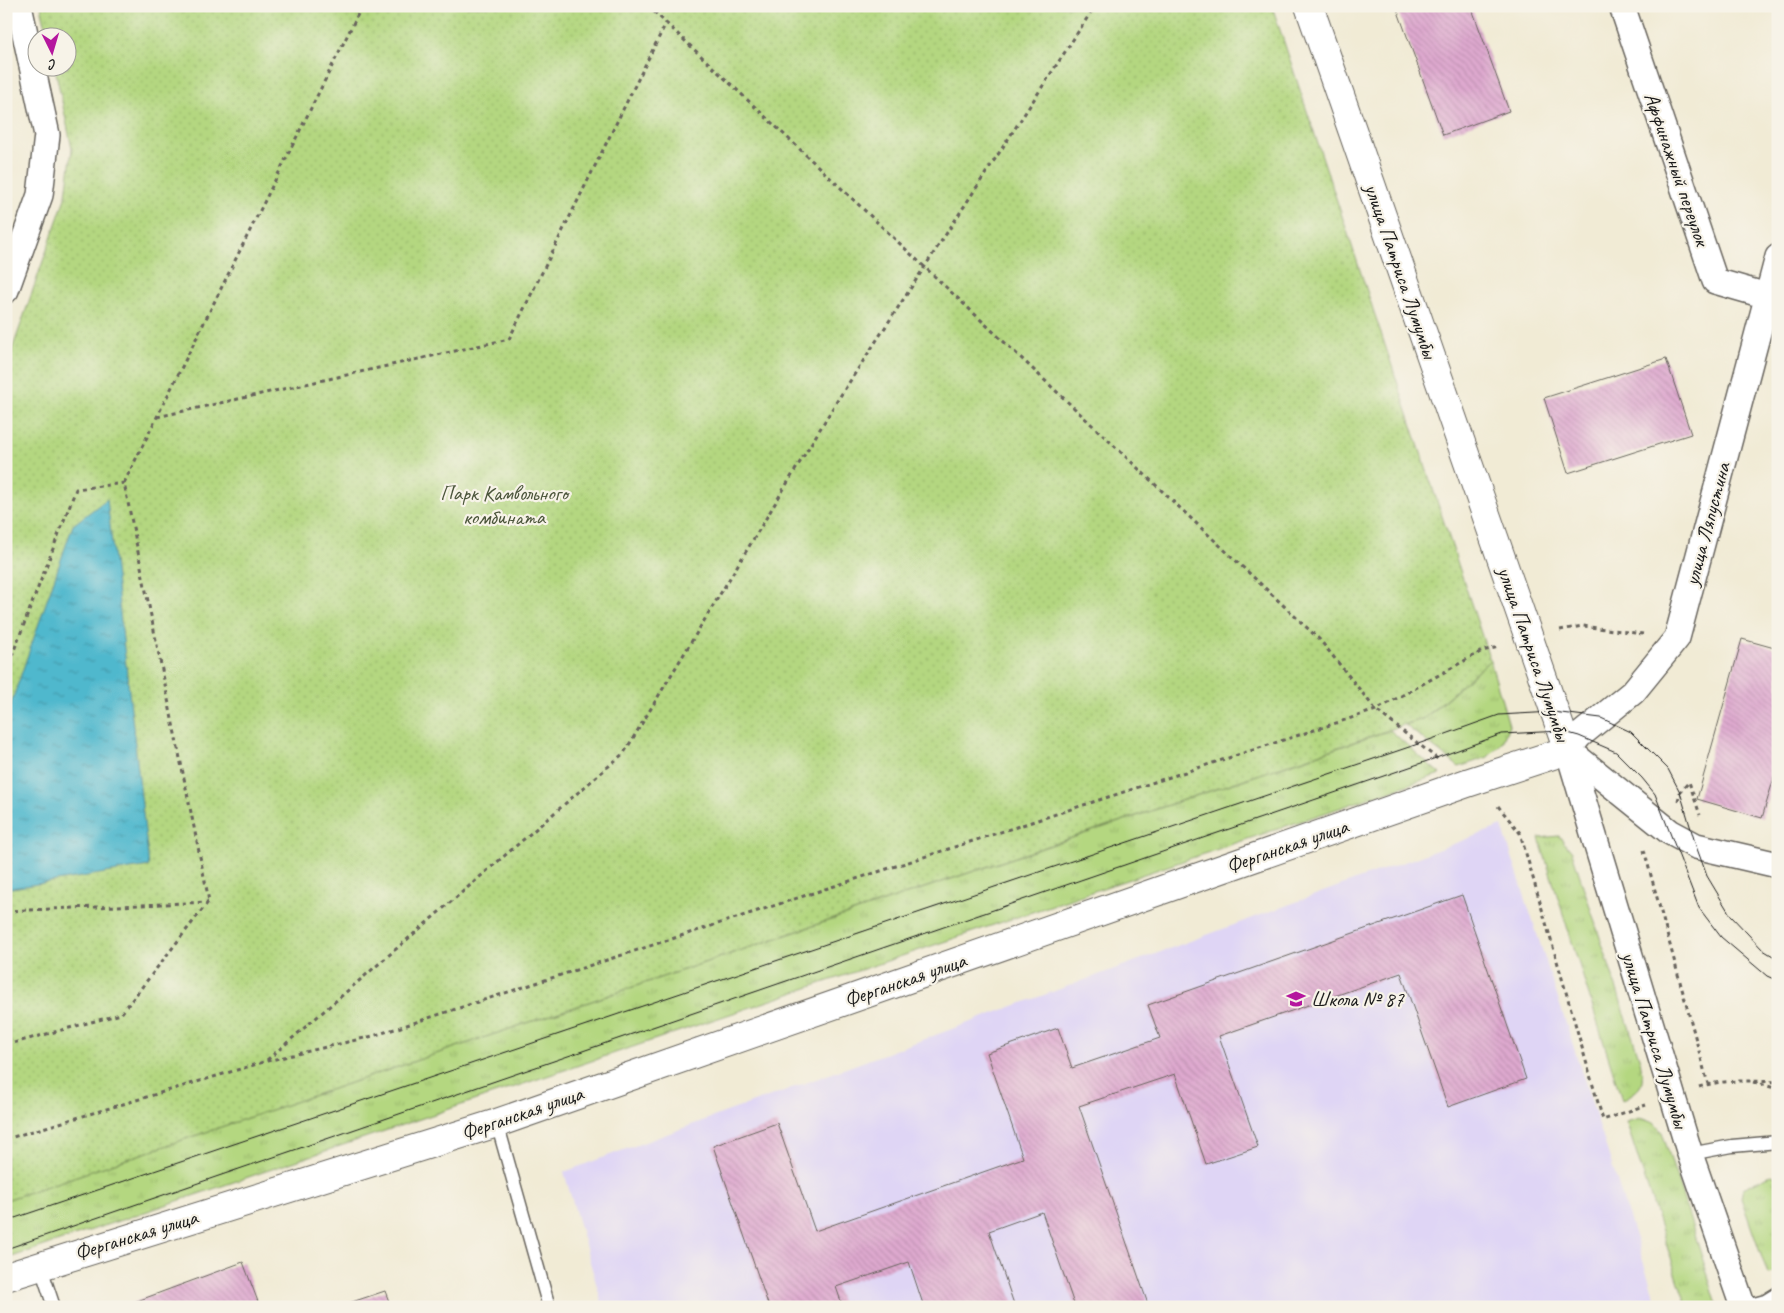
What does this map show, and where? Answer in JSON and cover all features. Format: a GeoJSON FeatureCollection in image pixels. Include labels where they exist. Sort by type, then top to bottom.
{"type":"FeatureCollection","features":[{"type":"Feature","properties":{"kind":"street"},"geometry":{"type":"LineString","coordinates":[[6,290],[40,195],[47,135],[19,6]]}},
{"type":"Feature","properties":{"kind":"street","name":"улица Патриса Лумумбы"},"geometry":{"type":"LineString","coordinates":[[1309,6],[1568,750],[1690,1154],[1743,1307]]}},
{"type":"Feature","properties":{"kind":"street","name":"Аффинажный переулок"},"geometry":{"type":"LineString","coordinates":[[1622,6],[1714,281],[1767,296]]}},
{"type":"Feature","properties":{"kind":"street","name":"улица Ляпустина"},"geometry":{"type":"LineString","coordinates":[[1568,750],[1579,736],[1634,692],[1677,638],[1778,257]]}},
{"type":"Feature","properties":{"kind":"street"},"geometry":{"type":"LineString","coordinates":[[1568,750],[1670,832],[1696,846],[1778,865]]}},
{"type":"Feature","properties":{"kind":"street","name":"Ферганская улица"},"geometry":{"type":"LineString","coordinates":[[6,1277],[497,1123],[1467,783],[1568,750]]}},
{"type":"Feature","properties":{"kind":"lane"},"geometry":{"type":"LineString","coordinates":[[497,1123],[549,1307]]}},
{"type":"Feature","properties":{"kind":"lane"},"geometry":{"type":"LineString","coordinates":[[1690,1154],[1732,1146],[1778,1142]]}},
{"type":"Feature","properties":{"kind":"lane"},"geometry":{"type":"LineString","coordinates":[[40,1265],[54,1307]]}},
{"type":"Feature","properties":{"kind":"lane"},"geometry":{"type":"LineString","coordinates":[[1743,1307],[1765,1301],[1778,1293]]}},
{"type":"Feature","properties":{"kind":"path"},"geometry":{"type":"LineString","coordinates":[[6,1045],[121,1014],[209,902],[124,483],[362,6]]}},
{"type":"Feature","properties":{"kind":"path"},"geometry":{"type":"LineString","coordinates":[[648,6],[1320,640],[1376,710],[1436,758]]}},
{"type":"Feature","properties":{"kind":"path"},"geometry":{"type":"LineString","coordinates":[[267,1061],[624,753],[837,401],[1095,6]]}},
{"type":"Feature","properties":{"kind":"path"},"geometry":{"type":"LineString","coordinates":[[157,417],[509,339],[666,23]]}},
{"type":"Feature","properties":{"kind":"path"},"geometry":{"type":"LineString","coordinates":[[6,671],[76,490],[124,483]]}},
{"type":"Feature","properties":{"kind":"path"},"geometry":{"type":"LineString","coordinates":[[6,1139],[267,1061],[373,1036],[1376,710]]}},
{"type":"Feature","properties":{"kind":"path"},"geometry":{"type":"LineString","coordinates":[[1689,782],[1680,792],[1670,832],[1641,836],[1708,1084]]}},
{"type":"Feature","properties":{"kind":"path"},"geometry":{"type":"LineString","coordinates":[[1467,783],[1494,802],[1520,833],[1604,1120]]}},
{"type":"Feature","properties":{"kind":"path"},"geometry":{"type":"LineString","coordinates":[[6,911],[209,902]]}},
{"type":"Feature","properties":{"kind":"path"},"geometry":{"type":"LineString","coordinates":[[1748,1081],[1778,1088]]}},
{"type":"Feature","properties":{"kind":"shaded area","name":"Школа № 87"},"geometry":{"type":"Polygon","coordinates":[[[1502,826],[1658,1307],[603,1307],[564,1172],[1502,826]]]}},
{"type":"Feature","properties":{"kind":"green space","name":"Парк Камвольного комбината"},"geometry":{"type":"Polygon","coordinates":[[[41,6],[1272,6],[1490,660],[1424,718],[6,1200],[6,367],[66,195],[72,149],[57,78],[78,78],[78,28],[46,28],[41,6]]]}},
{"type":"Feature","properties":{"kind":"green space"},"geometry":{"type":"Polygon","coordinates":[[[1490,660],[1509,725],[1502,743],[1488,757],[1459,767],[1405,725],[1425,718],[1490,660]]]}},
{"type":"Feature","properties":{"kind":"green space"},"geometry":{"type":"Polygon","coordinates":[[[1390,730],[1440,774],[6,1259],[6,1200],[1390,730]]]}},
{"type":"Feature","properties":{"kind":"green space"},"geometry":{"type":"Polygon","coordinates":[[[1559,836],[1572,852],[1640,1060],[1641,1084],[1635,1092],[1622,1100],[1539,838],[1559,836]]]}},
{"type":"Feature","properties":{"kind":"green space"},"geometry":{"type":"Polygon","coordinates":[[[1640,1118],[1654,1123],[1662,1132],[1718,1307],[1687,1307],[1626,1122],[1640,1118]]]}},
{"type":"Feature","properties":{"kind":"green space"},"geometry":{"type":"Polygon","coordinates":[[[1771,1175],[1778,1177],[1778,1273],[1768,1275],[1741,1198],[1743,1188],[1771,1175]]]}},
{"type":"Feature","properties":{"kind":"water"},"geometry":{"type":"Polygon","coordinates":[[[107,499],[149,866],[6,889],[6,718],[73,525],[107,499]]]}},
{"type":"Feature","properties":{"kind":"building"},"geometry":{"type":"Polygon","coordinates":[[[1396,6],[1471,6],[1509,111],[1443,135],[1396,6]]]}},
{"type":"Feature","properties":{"kind":"building"},"geometry":{"type":"Polygon","coordinates":[[[1666,359],[1691,434],[1568,473],[1544,398],[1666,359]]]}},
{"type":"Feature","properties":{"kind":"building"},"geometry":{"type":"Polygon","coordinates":[[[1742,639],[1778,649],[1778,764],[1762,818],[1697,799],[1742,639]]]}},
{"type":"Feature","properties":{"kind":"building"},"geometry":{"type":"Polygon","coordinates":[[[1462,895],[1526,1079],[1448,1107],[1401,973],[1219,1036],[1258,1147],[1206,1164],[1175,1074],[1079,1106],[1149,1307],[1075,1307],[1042,1212],[989,1231],[1015,1307],[924,1307],[909,1262],[836,1287],[843,1307],[769,1307],[713,1146],[777,1123],[815,1231],[1023,1158],[987,1053],[1058,1028],[1072,1068],[1160,1038],[1148,1005],[1462,895]]]}},
{"type":"Feature","properties":{"kind":"building"},"geometry":{"type":"Polygon","coordinates":[[[243,1262],[260,1307],[121,1307],[243,1262]]]}},
{"type":"Feature","properties":{"kind":"building"},"geometry":{"type":"Polygon","coordinates":[[[385,1291],[391,1307],[340,1307],[340,1306],[385,1291]]]}},
{"type":"Feature","properties":{"kind":"tram line"},"geometry":{"type":"LineString","coordinates":[[6,1221],[1499,715],[1553,712],[1601,718],[1631,732],[1668,769],[1680,792],[1707,876],[1731,916],[1763,950],[1778,959]]}},
{"type":"Feature","properties":{"kind":"tram line"},"geometry":{"type":"LineString","coordinates":[[6,1249],[1502,734],[1561,731],[1579,736],[1616,752],[1655,794],[1699,908],[1721,937],[1767,976],[1778,981]]}},
{"type":"Feature","properties":{"kind":"place","name":"Школа № 87"},"geometry":{"type":"Point","coordinates":[1296,999]}}]}
